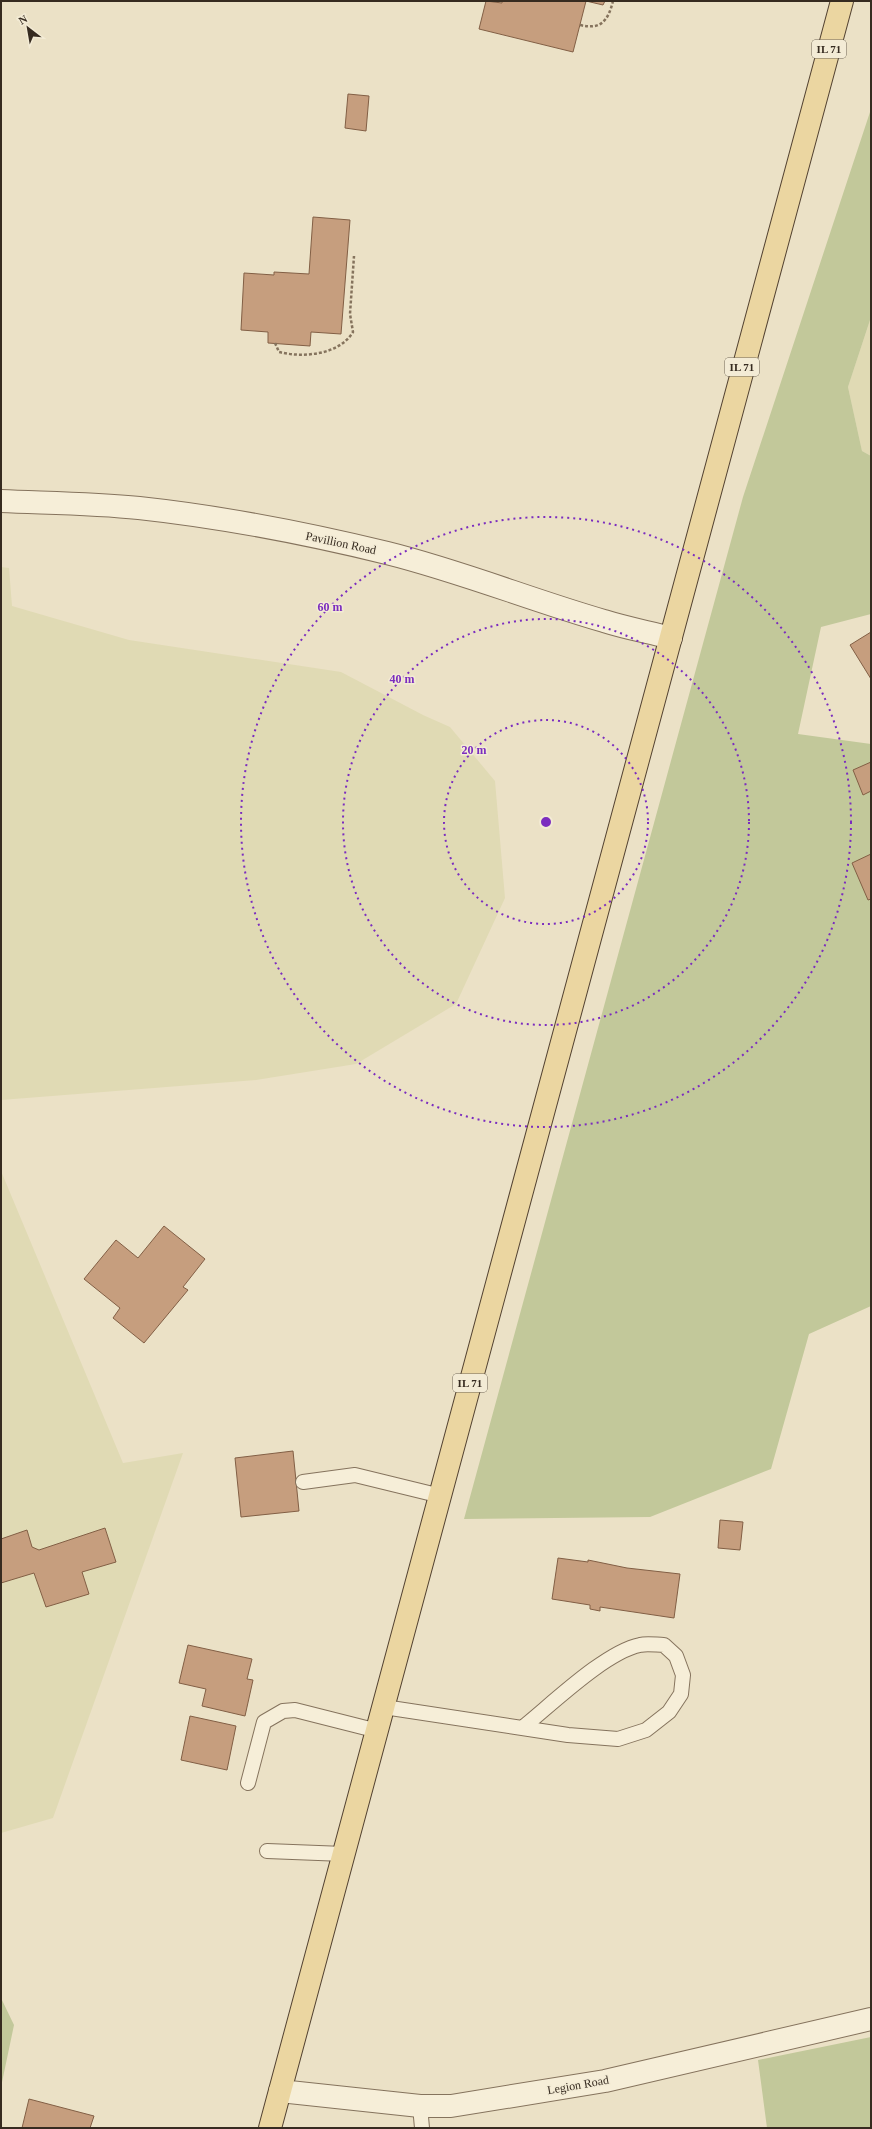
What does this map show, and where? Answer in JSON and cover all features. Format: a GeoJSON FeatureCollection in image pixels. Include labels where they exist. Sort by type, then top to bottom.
{"type":"FeatureCollection","features":[{"type":"Feature","properties":{"kind":"main road","name":"IL 71"},"geometry":{"type":"LineString","coordinates":[[270,2128],[842,1]]}},
{"type":"Feature","properties":{"kind":"street","name":"Pavillion Road"},"geometry":{"type":"LineString","coordinates":[[1,501],[98,504],[140,508],[248,524],[386,553],[437,567],[605,622],[671,638]]}},
{"type":"Feature","properties":{"kind":"street","name":"Legion Road"},"geometry":{"type":"LineString","coordinates":[[280,2091],[420,2106],[451,2106],[605,2081],[871,2019]]}},
{"type":"Feature","properties":{"kind":"lane"},"geometry":{"type":"LineString","coordinates":[[303,1482],[355,1475],[441,1496]]}},
{"type":"Feature","properties":{"kind":"lane"},"geometry":{"type":"LineString","coordinates":[[384,1707],[522,1728],[568,1735],[618,1739],[646,1730],[668,1712],[681,1694],[683,1675],[676,1656],[664,1645],[640,1644],[620,1651],[600,1665],[522,1728]]}},
{"type":"Feature","properties":{"kind":"lane"},"geometry":{"type":"LineString","coordinates":[[248,1783],[264,1722],[283,1711],[295,1710],[378,1731]]}},
{"type":"Feature","properties":{"kind":"lane"},"geometry":{"type":"LineString","coordinates":[[267,1850],[344,1854]]}},
{"type":"Feature","properties":{"kind":"lane"},"geometry":{"type":"LineString","coordinates":[[420,2106],[422,2128]]}},
{"type":"Feature","properties":{"kind":"path"},"geometry":{"type":"LineString","coordinates":[[580,26],[592,28],[602,24],[610,12],[613,1]]}},
{"type":"Feature","properties":{"kind":"path"},"geometry":{"type":"LineString","coordinates":[[275,343],[279,352],[289,354],[316,354],[335,348],[348,340],[353,332],[350,314],[354,256]]}},
{"type":"Feature","properties":{"kind":"shaded area"},"geometry":{"type":"Polygon","coordinates":[[[871,317],[871,456],[862,451],[848,387],[871,317]]]}},
{"type":"Feature","properties":{"kind":"shaded area"},"geometry":{"type":"Polygon","coordinates":[[[1,567],[9,568],[12,606],[129,640],[341,672],[423,715],[450,727],[495,781],[505,898],[456,1004],[356,1064],[256,1080],[1,1100],[1,567]]]}},
{"type":"Feature","properties":{"kind":"shaded area"},"geometry":{"type":"Polygon","coordinates":[[[1,1171],[123,1463],[183,1453],[53,1818],[1,1833],[1,1171]]]}},
{"type":"Feature","properties":{"kind":"green space"},"geometry":{"type":"Polygon","coordinates":[[[871,109],[871,317],[848,387],[862,451],[871,456],[871,614],[821,627],[798,734],[871,744],[871,1306],[809,1334],[771,1469],[650,1517],[464,1519],[743,497],[871,109]]]}},
{"type":"Feature","properties":{"kind":"green space"},"geometry":{"type":"Polygon","coordinates":[[[1,1998],[14,2025],[1,2087],[1,1998]]]}},
{"type":"Feature","properties":{"kind":"green space"},"geometry":{"type":"Polygon","coordinates":[[[871,2037],[871,2128],[767,2128],[758,2060],[871,2037]]]}},
{"type":"Feature","properties":{"kind":"building"},"geometry":{"type":"Polygon","coordinates":[[[486,1],[502,3],[502,1],[586,1],[573,52],[479,29],[486,1]]]}},
{"type":"Feature","properties":{"kind":"building"},"geometry":{"type":"Polygon","coordinates":[[[586,1],[605,1],[603,5],[586,1]]]}},
{"type":"Feature","properties":{"kind":"building"},"geometry":{"type":"Polygon","coordinates":[[[348,94],[369,96],[366,131],[345,128],[348,94]]]}},
{"type":"Feature","properties":{"kind":"building"},"geometry":{"type":"Polygon","coordinates":[[[313,217],[350,220],[341,334],[311,332],[310,346],[268,343],[268,332],[241,330],[244,273],[274,275],[274,272],[309,274],[313,217]]]}},
{"type":"Feature","properties":{"kind":"building"},"geometry":{"type":"Polygon","coordinates":[[[871,632],[871,679],[850,645],[871,632]]]}},
{"type":"Feature","properties":{"kind":"building"},"geometry":{"type":"Polygon","coordinates":[[[871,762],[871,791],[863,795],[853,770],[871,762]]]}},
{"type":"Feature","properties":{"kind":"building"},"geometry":{"type":"Polygon","coordinates":[[[871,854],[871,899],[868,900],[852,863],[871,854]]]}},
{"type":"Feature","properties":{"kind":"building"},"geometry":{"type":"Polygon","coordinates":[[[164,1226],[205,1259],[183,1287],[188,1290],[144,1343],[113,1318],[120,1308],[84,1279],[116,1240],[138,1258],[164,1226]]]}},
{"type":"Feature","properties":{"kind":"building"},"geometry":{"type":"Polygon","coordinates":[[[293,1451],[299,1511],[241,1517],[235,1458],[293,1451]]]}},
{"type":"Feature","properties":{"kind":"building"},"geometry":{"type":"Polygon","coordinates":[[[720,1520],[743,1522],[740,1550],[718,1548],[720,1520]]]}},
{"type":"Feature","properties":{"kind":"building"},"geometry":{"type":"Polygon","coordinates":[[[105,1528],[116,1562],[82,1572],[89,1594],[46,1607],[34,1573],[1,1583],[1,1539],[27,1530],[32,1547],[39,1550],[105,1528]]]}},
{"type":"Feature","properties":{"kind":"building"},"geometry":{"type":"Polygon","coordinates":[[[558,1558],[588,1562],[588,1560],[627,1568],[680,1574],[674,1618],[600,1607],[600,1611],[590,1609],[590,1605],[552,1599],[558,1558]]]}},
{"type":"Feature","properties":{"kind":"building"},"geometry":{"type":"Polygon","coordinates":[[[188,1645],[252,1659],[247,1679],[253,1680],[245,1716],[202,1706],[206,1689],[179,1683],[188,1645]]]}},
{"type":"Feature","properties":{"kind":"building"},"geometry":{"type":"Polygon","coordinates":[[[190,1716],[236,1726],[227,1770],[181,1760],[190,1716]]]}},
{"type":"Feature","properties":{"kind":"building"},"geometry":{"type":"Polygon","coordinates":[[[29,2099],[94,2116],[90,2128],[22,2128],[29,2099]]]}}]}
